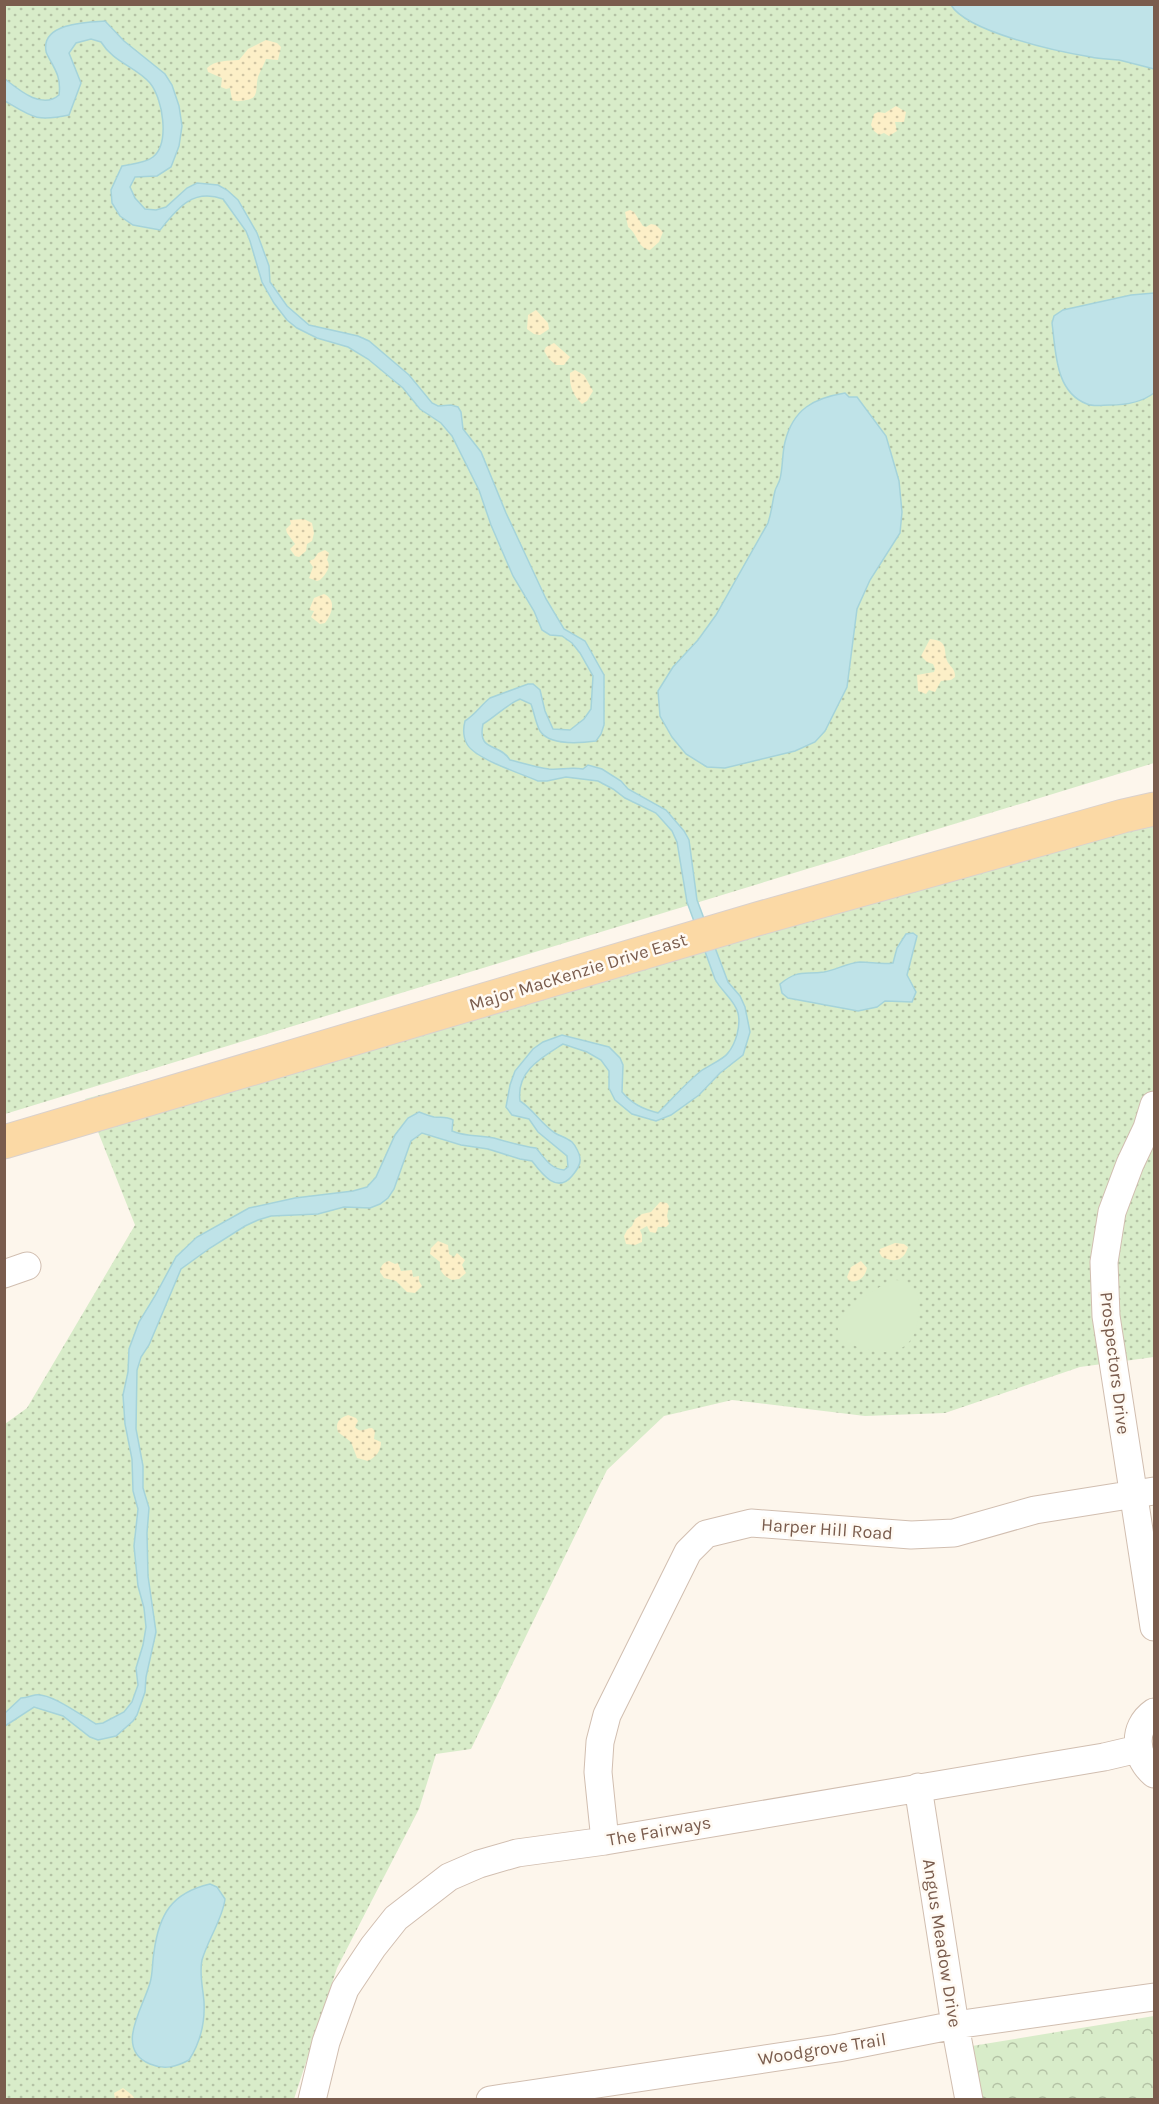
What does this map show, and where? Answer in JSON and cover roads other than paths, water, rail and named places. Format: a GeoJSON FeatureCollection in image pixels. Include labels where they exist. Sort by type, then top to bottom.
{"type":"FeatureCollection","features":[{"type":"Feature","properties":{"kind":"main road","name":"Major MacKenzie Drive East"},"geometry":{"type":"LineString","coordinates":[[4,1142],[757,919],[1123,816],[1154,810]]}},
{"type":"Feature","properties":{"kind":"street","name":"Prospectors Drive"},"geometry":{"type":"LineString","coordinates":[[1152,1121],[1130,1164],[1112,1212],[1104,1262],[1106,1316],[1144,1493],[1155,1627]]}},
{"type":"Feature","properties":{"kind":"street","name":"Harper Hill Road"},"geometry":{"type":"LineString","coordinates":[[605,1841],[598,1772],[600,1742],[607,1715],[688,1552],[706,1534],[751,1523],[911,1535],[954,1533],[1035,1510],[1144,1493]]}},
{"type":"Feature","properties":{"kind":"street"},"geometry":{"type":"LineString","coordinates":[[1155,1712],[1143,1724],[1139,1733],[1138,1749],[1142,1760],[1155,1774]]}},
{"type":"Feature","properties":{"kind":"street","name":"The Fairways"},"geometry":{"type":"LineString","coordinates":[[312,2100],[327,2042],[345,1989],[396,1918],[448,1877],[517,1852],[605,1841],[1104,1757],[1138,1749]]}},
{"type":"Feature","properties":{"kind":"street","name":"Angus Meadow Drive"},"geometry":{"type":"LineString","coordinates":[[918,1787],[969,2100]]}},
{"type":"Feature","properties":{"kind":"street","name":"Woodgrove Trail"},"geometry":{"type":"LineString","coordinates":[[490,2100],[838,2048],[955,2025],[1155,1997]]}},
{"type":"Feature","properties":{"kind":"water"},"geometry":{"type":"Polygon","coordinates":[[[951,5],[1154,5],[1154,69],[1119,60],[1058,51],[1015,39],[975,24],[960,15],[951,5]]]}},
{"type":"Feature","properties":{"kind":"water"},"geometry":{"type":"Polygon","coordinates":[[[105,21],[124,41],[165,74],[172,85],[179,106],[182,126],[179,146],[171,167],[157,176],[135,177],[130,187],[135,198],[145,209],[156,210],[166,207],[187,188],[197,183],[218,185],[227,190],[238,200],[257,233],[269,266],[270,282],[287,306],[309,325],[358,336],[369,341],[409,375],[432,403],[438,406],[458,407],[461,412],[463,429],[481,452],[506,513],[546,599],[564,629],[585,641],[604,675],[604,725],[596,741],[566,742],[545,736],[540,731],[531,704],[520,699],[483,724],[483,739],[510,760],[529,765],[553,769],[583,769],[588,765],[602,769],[621,781],[628,789],[666,810],[689,840],[697,900],[728,982],[740,996],[745,1007],[750,1032],[743,1055],[720,1073],[699,1095],[671,1115],[656,1121],[632,1114],[615,1100],[609,1088],[609,1071],[601,1060],[587,1052],[563,1044],[539,1060],[526,1073],[522,1081],[520,1101],[550,1129],[576,1147],[580,1163],[566,1181],[555,1183],[532,1161],[488,1149],[461,1145],[422,1133],[411,1141],[394,1189],[380,1204],[370,1208],[344,1207],[318,1214],[271,1216],[258,1220],[210,1248],[181,1269],[137,1370],[136,1429],[143,1466],[143,1488],[149,1508],[148,1576],[156,1632],[145,1692],[137,1715],[116,1736],[98,1740],[90,1737],[63,1716],[34,1707],[5,1726],[5,1713],[21,1698],[41,1695],[57,1701],[96,1724],[103,1723],[124,1712],[132,1702],[138,1685],[136,1668],[146,1627],[138,1586],[134,1546],[138,1509],[133,1491],[132,1459],[125,1424],[123,1395],[128,1372],[129,1349],[139,1322],[176,1257],[197,1237],[249,1208],[367,1187],[376,1177],[395,1135],[408,1118],[419,1112],[432,1117],[453,1120],[452,1131],[457,1133],[494,1138],[536,1148],[551,1165],[564,1170],[568,1167],[567,1156],[538,1132],[529,1119],[512,1115],[506,1107],[515,1071],[533,1049],[543,1042],[562,1035],[609,1047],[620,1058],[623,1065],[622,1092],[638,1106],[658,1113],[695,1076],[726,1055],[731,1049],[739,1023],[736,1008],[715,979],[687,902],[677,842],[672,831],[656,813],[625,798],[598,781],[566,777],[538,781],[479,755],[467,744],[464,733],[465,721],[490,698],[528,684],[533,684],[540,690],[545,711],[553,729],[570,730],[584,719],[591,709],[593,676],[572,643],[562,636],[550,635],[542,630],[534,611],[513,576],[479,490],[452,436],[441,423],[420,409],[403,388],[368,359],[348,347],[317,338],[287,320],[262,282],[246,231],[223,199],[212,196],[194,198],[179,208],[160,230],[133,225],[120,216],[112,203],[111,190],[122,166],[146,161],[153,157],[162,142],[163,121],[155,90],[150,83],[112,55],[101,42],[91,39],[76,43],[69,53],[81,83],[69,115],[49,118],[35,117],[5,101],[5,79],[31,97],[45,100],[59,95],[58,76],[46,51],[46,42],[58,29],[87,22],[105,21]]]}},
{"type":"Feature","properties":{"kind":"water"},"geometry":{"type":"Polygon","coordinates":[[[1154,293],[1154,393],[1139,401],[1116,405],[1087,404],[1076,398],[1063,381],[1059,370],[1052,323],[1054,316],[1063,310],[1131,295],[1154,293]]]}},
{"type":"Feature","properties":{"kind":"water"},"geometry":{"type":"Polygon","coordinates":[[[845,393],[849,397],[857,397],[886,436],[899,481],[902,512],[900,533],[870,580],[857,609],[847,687],[825,731],[815,742],[795,751],[725,768],[707,767],[686,754],[672,737],[660,716],[658,691],[673,667],[698,640],[716,615],[768,523],[780,479],[785,442],[793,421],[799,413],[815,402],[845,393]]]}},
{"type":"Feature","properties":{"kind":"water"},"geometry":{"type":"Polygon","coordinates":[[[913,933],[917,936],[907,975],[916,992],[912,1002],[885,1001],[877,1007],[858,1011],[788,998],[782,993],[780,984],[797,974],[824,972],[860,962],[893,963],[897,948],[906,934],[913,933]]]}},
{"type":"Feature","properties":{"kind":"water"},"geometry":{"type":"Polygon","coordinates":[[[210,1884],[217,1887],[225,1899],[201,1965],[204,2010],[199,2039],[189,2060],[170,2067],[155,2066],[139,2057],[134,2049],[132,2038],[137,2016],[151,1979],[159,1927],[169,1907],[176,1900],[186,1893],[210,1884]]]}}]}
